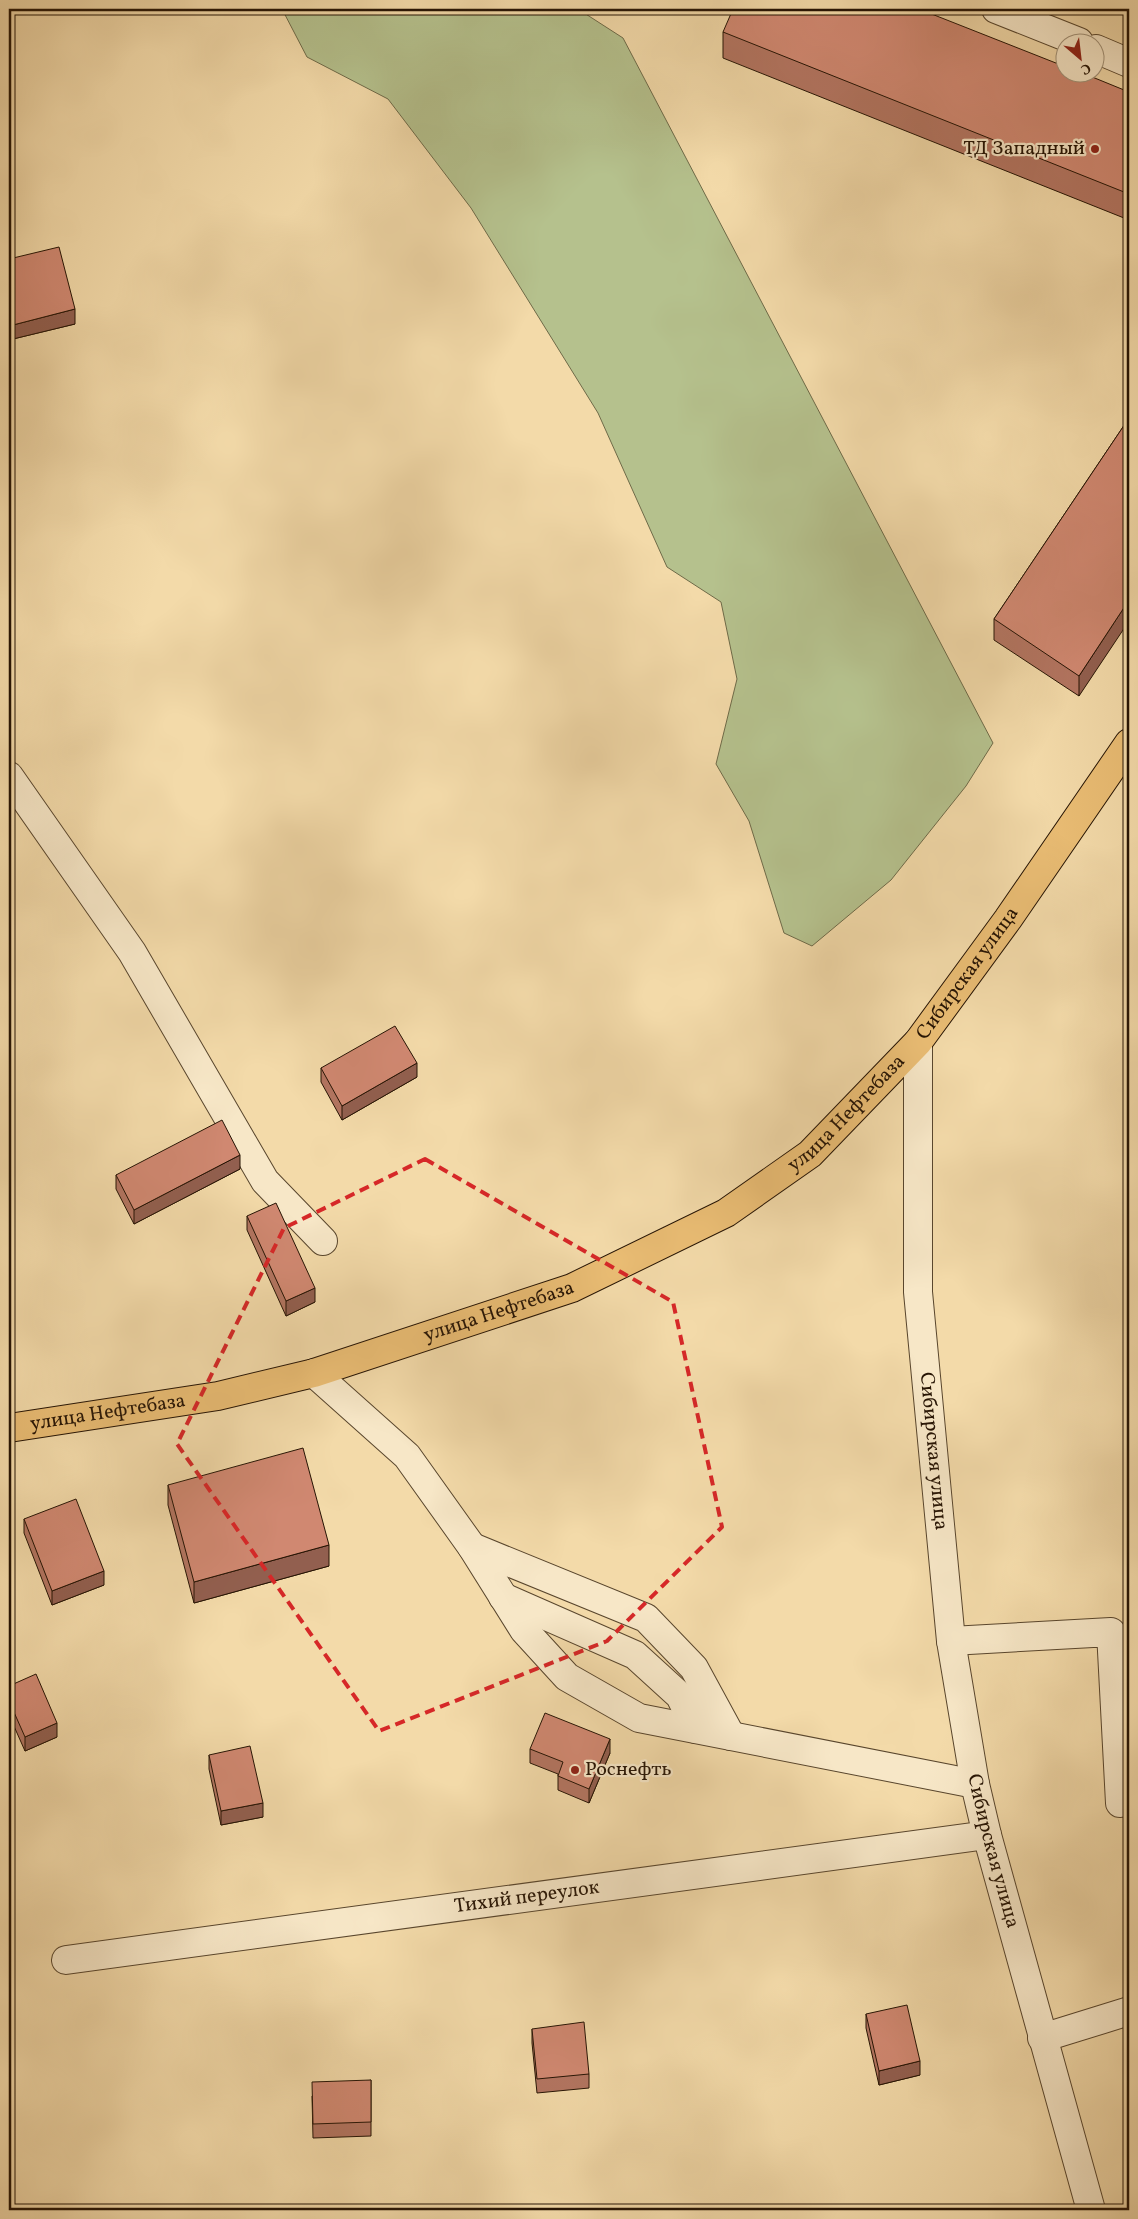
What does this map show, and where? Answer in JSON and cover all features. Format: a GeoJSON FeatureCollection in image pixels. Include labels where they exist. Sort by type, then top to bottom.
{"type":"FeatureCollection","features":[{"type":"Feature","properties":{"kind":"main road","name":"Сибирская улица"},"geometry":{"type":"LineString","coordinates":[[918,1042],[1008,919],[1129,743]]}},
{"type":"Feature","properties":{"kind":"main road","name":"улица Нефтебаза"},"geometry":{"type":"LineString","coordinates":[[9,1428],[218,1396],[314,1373],[572,1288],[726,1212],[810,1154],[918,1042]]}},
{"type":"Feature","properties":{"kind":"street"},"geometry":{"type":"LineString","coordinates":[[996,9],[1056,33]]}},
{"type":"Feature","properties":{"kind":"street"},"geometry":{"type":"LineString","coordinates":[[1106,53],[1129,63]]}},
{"type":"Feature","properties":{"kind":"street"},"geometry":{"type":"LineString","coordinates":[[9,776],[132,952],[265,1180],[323,1241]]}},
{"type":"Feature","properties":{"kind":"street","name":"Сибирская улица"},"geometry":{"type":"LineString","coordinates":[[918,1042],[918,1292],[951,1641],[975,1784],[987,1835],[1091,2210]]}},
{"type":"Feature","properties":{"kind":"street"},"geometry":{"type":"LineString","coordinates":[[314,1373],[407,1456],[472,1547],[524,1630],[567,1677],[639,1718],[975,1784]]}},
{"type":"Feature","properties":{"kind":"street"},"geometry":{"type":"LineString","coordinates":[[472,1547],[646,1618],[694,1668],[731,1736]]}},
{"type":"Feature","properties":{"kind":"street"},"geometry":{"type":"LineString","coordinates":[[503,1597],[635,1655],[680,1696],[696,1729]]}},
{"type":"Feature","properties":{"kind":"street"},"geometry":{"type":"LineString","coordinates":[[951,1641],[1112,1632],[1120,1803]]}},
{"type":"Feature","properties":{"kind":"street","name":"Тихий переулок"},"geometry":{"type":"LineString","coordinates":[[66,1960],[987,1835]]}},
{"type":"Feature","properties":{"kind":"street"},"geometry":{"type":"LineString","coordinates":[[1042,2038],[1129,2011]]}},
{"type":"Feature","properties":{"kind":"highlighted area"},"geometry":{"type":"Polygon","coordinates":[[[425,1159],[673,1302],[722,1527],[607,1641],[379,1731],[177,1444],[284,1228],[425,1159]]]}},
{"type":"Feature","properties":{"kind":"green space"},"geometry":{"type":"Polygon","coordinates":[[[282,9],[578,9],[623,38],[993,743],[966,786],[891,880],[812,946],[784,933],[749,821],[716,764],[737,679],[721,602],[667,567],[598,413],[471,208],[388,99],[307,57],[282,9]]]}},
{"type":"Feature","properties":{"kind":"building"},"geometry":{"type":"Polygon","coordinates":[[[733,9],[919,9],[1056,63],[1056,82],[1104,82],[1129,92],[1129,194],[723,32],[733,9]]]}},
{"type":"Feature","properties":{"kind":"building"},"geometry":{"type":"Polygon","coordinates":[[[59,247],[75,309],[13,325],[9,309],[9,259],[59,247]]]}},
{"type":"Feature","properties":{"kind":"building"},"geometry":{"type":"Polygon","coordinates":[[[1129,418],[1129,600],[1079,676],[994,619],[1129,418]]]}},
{"type":"Feature","properties":{"kind":"building"},"geometry":{"type":"Polygon","coordinates":[[[395,1026],[417,1063],[342,1106],[321,1068],[395,1026]]]}},
{"type":"Feature","properties":{"kind":"building"},"geometry":{"type":"Polygon","coordinates":[[[222,1120],[240,1155],[134,1210],[116,1175],[222,1120]]]}},
{"type":"Feature","properties":{"kind":"building"},"geometry":{"type":"Polygon","coordinates":[[[276,1203],[315,1288],[286,1301],[247,1216],[276,1203]]]}},
{"type":"Feature","properties":{"kind":"building"},"geometry":{"type":"Polygon","coordinates":[[[303,1448],[329,1545],[194,1582],[168,1485],[303,1448]]]}},
{"type":"Feature","properties":{"kind":"building"},"geometry":{"type":"Polygon","coordinates":[[[76,1499],[104,1571],[52,1591],[24,1519],[76,1499]]]}},
{"type":"Feature","properties":{"kind":"building"},"geometry":{"type":"Polygon","coordinates":[[[36,1674],[57,1723],[25,1737],[9,1701],[9,1686],[36,1674]]]}},
{"type":"Feature","properties":{"kind":"building","name":"Роснефть"},"geometry":{"type":"Polygon","coordinates":[[[545,1713],[610,1739],[589,1789],[558,1776],[563,1762],[530,1749],[545,1713]]]}},
{"type":"Feature","properties":{"kind":"building"},"geometry":{"type":"Polygon","coordinates":[[[250,1746],[263,1803],[221,1811],[209,1755],[250,1746]]]}},
{"type":"Feature","properties":{"kind":"building"},"geometry":{"type":"Polygon","coordinates":[[[907,2005],[920,2061],[879,2071],[866,2014],[907,2005]]]}},
{"type":"Feature","properties":{"kind":"building"},"geometry":{"type":"Polygon","coordinates":[[[584,2022],[589,2074],[537,2079],[532,2029],[584,2022]]]}},
{"type":"Feature","properties":{"kind":"building"},"geometry":{"type":"Polygon","coordinates":[[[371,2080],[371,2122],[313,2124],[312,2082],[371,2080]]]}},
{"type":"Feature","properties":{"kind":"place","name":"ТД Западный"},"geometry":{"type":"Point","coordinates":[1095,149]}},
{"type":"Feature","properties":{"kind":"place","name":"Роснефть"},"geometry":{"type":"Point","coordinates":[575,1770]}}]}
